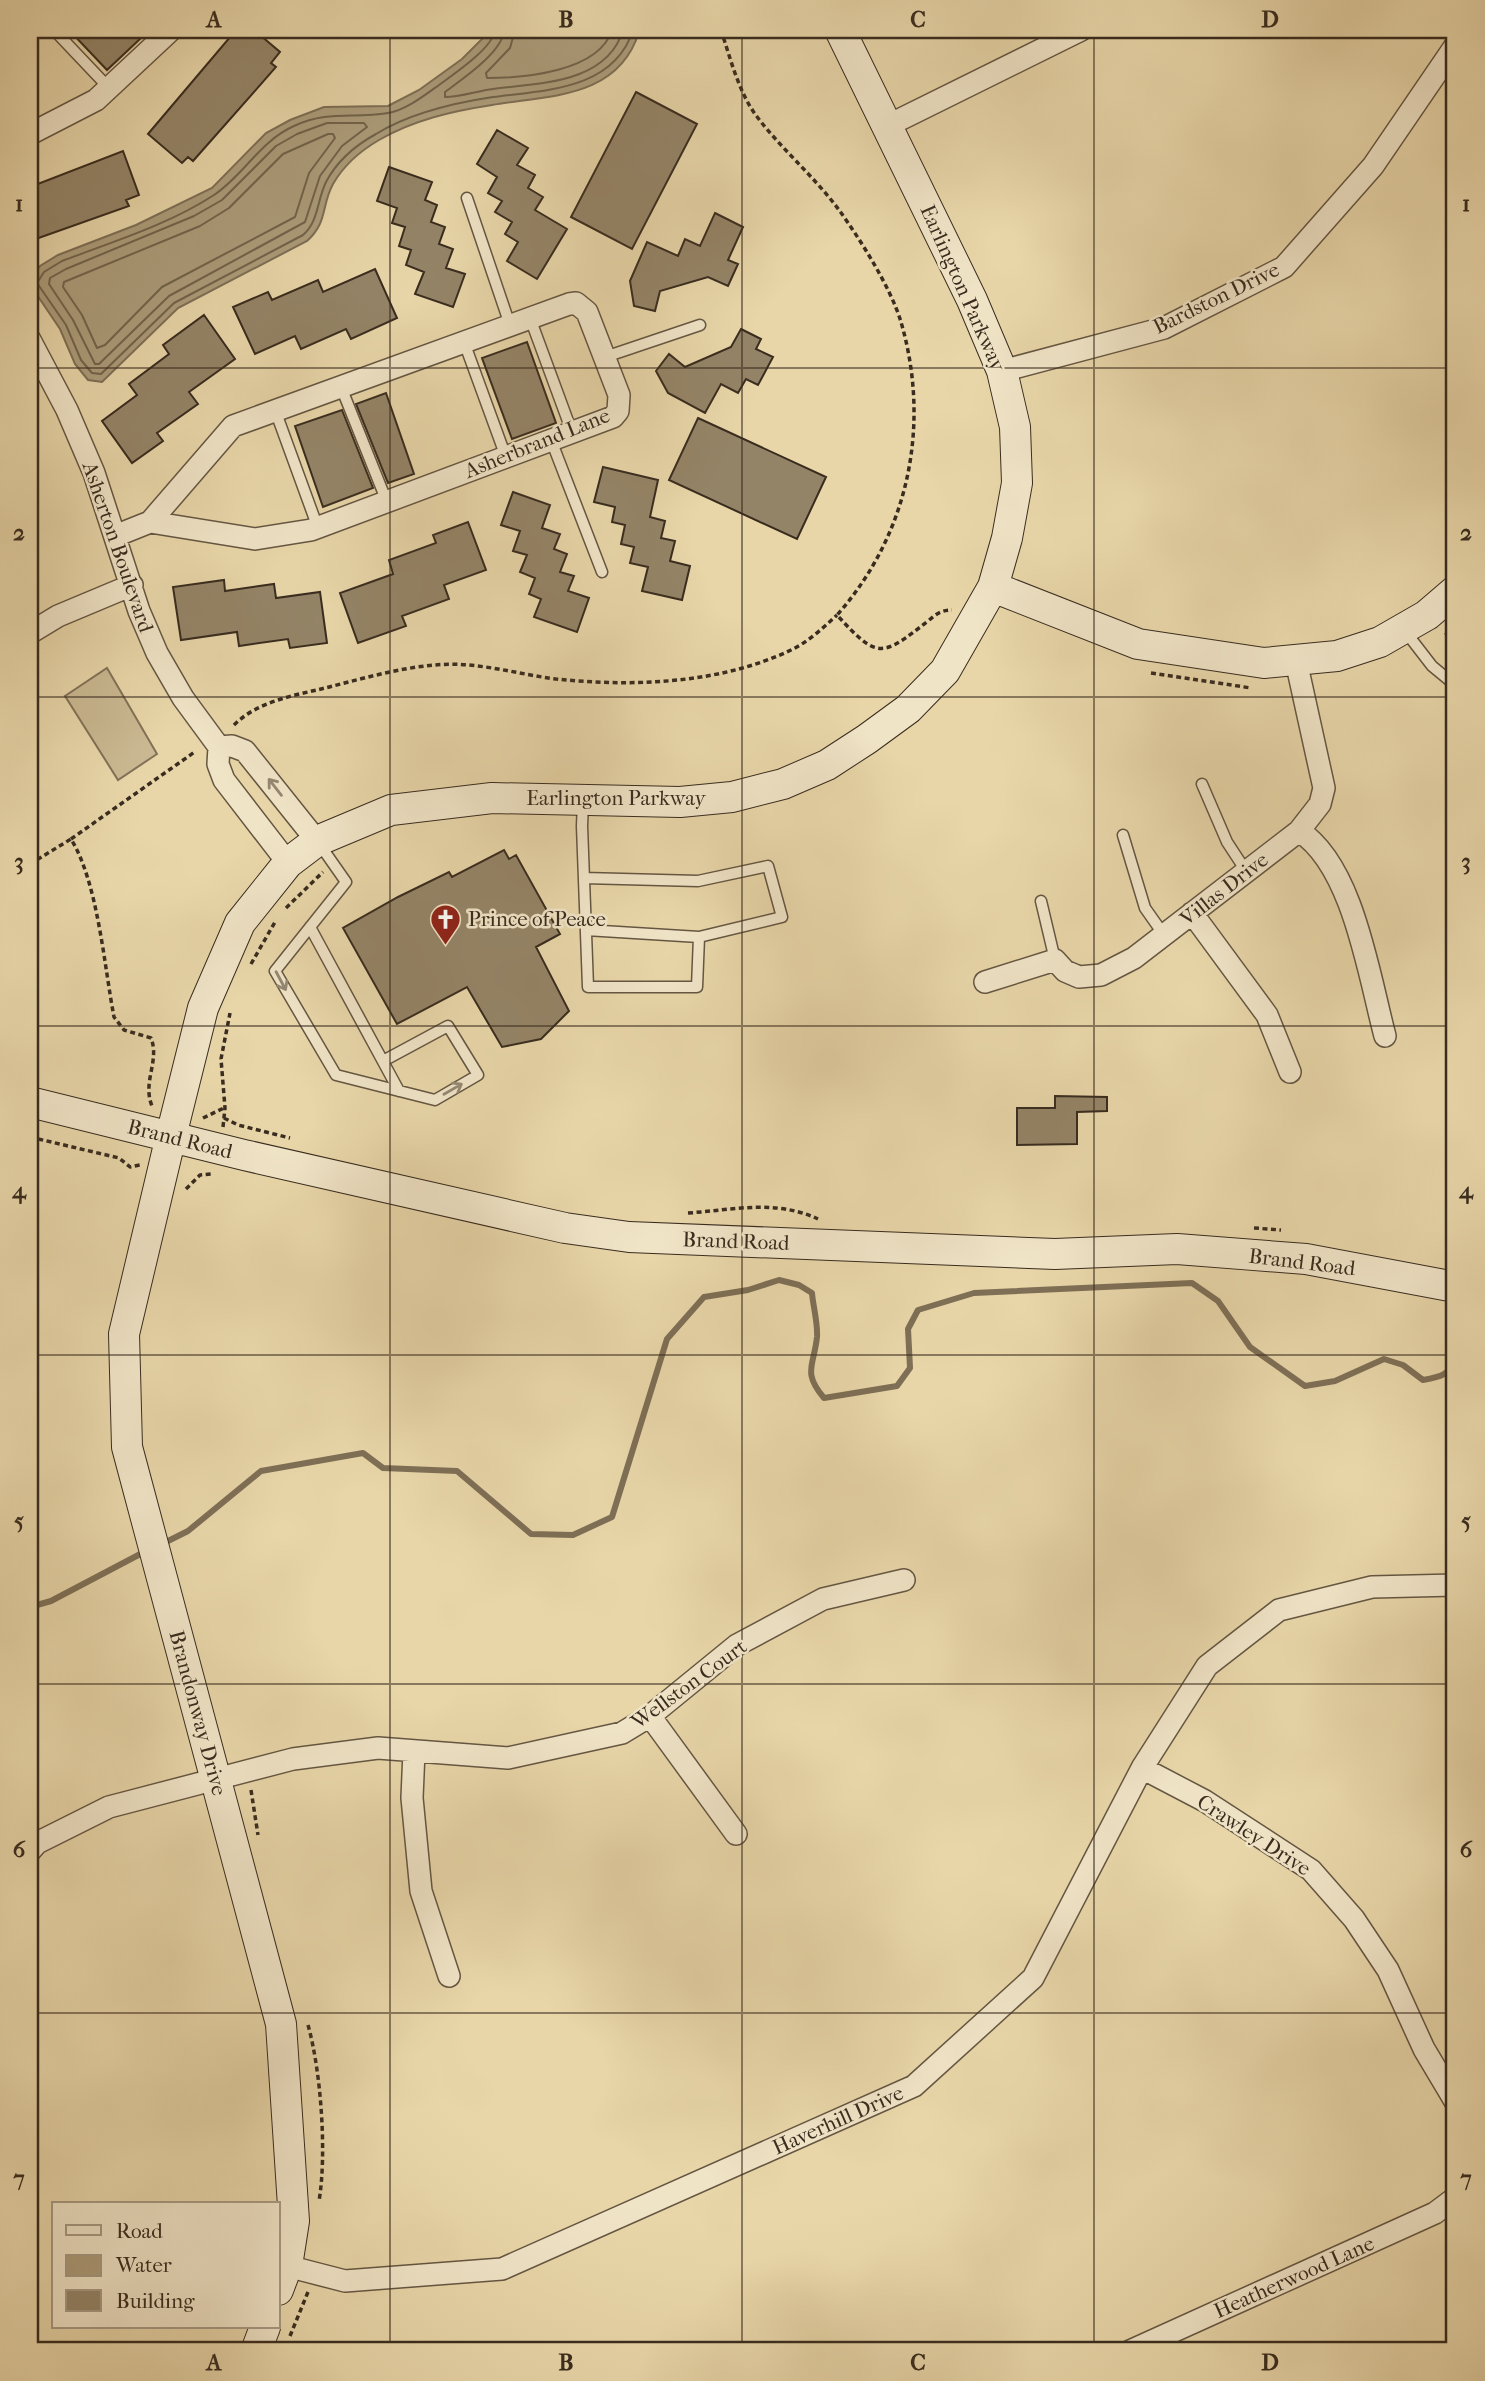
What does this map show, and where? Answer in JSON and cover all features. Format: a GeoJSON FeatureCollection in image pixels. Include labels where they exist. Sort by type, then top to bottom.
{"type":"FeatureCollection","features":[{"type":"Feature","properties":{"kind":"street","name":"Earlington Parkway"},"geometry":{"type":"LineString","coordinates":[[171,1136],[203,1008],[240,923],[288,863],[317,841],[391,810],[492,798],[680,802],[732,797],[783,784],[827,765],[908,709],[945,671],[993,587],[1007,538],[1017,483],[1015,427],[1002,371],[888,125],[840,30]]}},
{"type":"Feature","properties":{"kind":"street"},"geometry":{"type":"LineString","coordinates":[[888,125],[1081,30]]}},
{"type":"Feature","properties":{"kind":"street"},"geometry":{"type":"LineString","coordinates":[[30,134],[96,100],[164,32]]}},
{"type":"Feature","properties":{"kind":"street","name":"Bardston Drive"},"geometry":{"type":"LineString","coordinates":[[1002,371],[1164,328],[1284,267],[1373,166],[1455,46]]}},
{"type":"Feature","properties":{"kind":"street","name":"Asherbrand Lane"},"geometry":{"type":"LineString","coordinates":[[115,536],[150,522],[233,426],[569,304],[583,307],[619,394],[618,411],[612,417],[318,528],[255,540],[150,522]]}},
{"type":"Feature","properties":{"kind":"street","name":"Asherton Boulevard"},"geometry":{"type":"LineString","coordinates":[[30,340],[67,410],[94,473],[157,653],[183,698],[216,743],[218,764],[224,780],[288,863]]}},
{"type":"Feature","properties":{"kind":"street"},"geometry":{"type":"LineString","coordinates":[[30,633],[58,616],[132,585]]}},
{"type":"Feature","properties":{"kind":"street"},"geometry":{"type":"LineString","coordinates":[[993,587],[1138,644],[1264,663],[1337,656],[1380,642],[1427,615],[1455,591]]}},
{"type":"Feature","properties":{"kind":"street","name":"Villas Drive"},"geometry":{"type":"LineString","coordinates":[[1055,960],[1066,971],[1079,977],[1101,975],[1134,958],[1298,831],[1320,804],[1324,788],[1296,661]]}},
{"type":"Feature","properties":{"kind":"street"},"geometry":{"type":"LineString","coordinates":[[216,743],[245,751],[317,841]]}},
{"type":"Feature","properties":{"kind":"street"},"geometry":{"type":"LineString","coordinates":[[1298,831],[1315,841],[1335,871],[1351,912],[1385,1036]]}},
{"type":"Feature","properties":{"kind":"street"},"geometry":{"type":"LineString","coordinates":[[1192,913],[1267,1015],[1290,1072]]}},
{"type":"Feature","properties":{"kind":"street"},"geometry":{"type":"LineString","coordinates":[[985,982],[1055,960]]}},
{"type":"Feature","properties":{"kind":"street","name":"Brand Road"},"geometry":{"type":"LineString","coordinates":[[30,1102],[565,1228],[629,1237],[1055,1254],[1177,1249],[1306,1259],[1455,1287]]}},
{"type":"Feature","properties":{"kind":"street","name":"Brandonway Drive"},"geometry":{"type":"LineString","coordinates":[[171,1136],[124,1334],[127,1447],[281,2024],[294,2221],[283,2278]]}},
{"type":"Feature","properties":{"kind":"street","name":"Wellston Court"},"geometry":{"type":"LineString","coordinates":[[30,1851],[37,1843],[109,1807],[293,1759],[378,1748],[508,1758],[622,1733],[649,1716],[737,1645],[823,1599],[904,1580]]}},
{"type":"Feature","properties":{"kind":"street","name":"Haverhill Drive"},"geometry":{"type":"LineString","coordinates":[[283,2278],[345,2281],[502,2269],[914,2086],[1033,1978],[1142,1768],[1207,1666],[1279,1610],[1372,1587],[1455,1584]]}},
{"type":"Feature","properties":{"kind":"street"},"geometry":{"type":"LineString","coordinates":[[649,1716],[736,1834]]}},
{"type":"Feature","properties":{"kind":"street"},"geometry":{"type":"LineString","coordinates":[[414,1751],[412,1798],[421,1891],[449,1976]]}},
{"type":"Feature","properties":{"kind":"street","name":"Crawley Drive"},"geometry":{"type":"LineString","coordinates":[[1142,1768],[1205,1801],[1311,1870],[1354,1919],[1388,1970],[1424,2049],[1455,2101]]}},
{"type":"Feature","properties":{"kind":"street","name":"Heatherwood Lane"},"geometry":{"type":"LineString","coordinates":[[1130,2351],[1435,2213],[1455,2198]]}},
{"type":"Feature","properties":{"kind":"street"},"geometry":{"type":"LineString","coordinates":[[256,2351],[265,2328]]}},
{"type":"Feature","properties":{"kind":"lane"},"geometry":{"type":"LineString","coordinates":[[54,30],[109,88]]}},
{"type":"Feature","properties":{"kind":"lane"},"geometry":{"type":"LineString","coordinates":[[467,198],[510,326]]}},
{"type":"Feature","properties":{"kind":"lane"},"geometry":{"type":"LineString","coordinates":[[530,318],[572,432]]}},
{"type":"Feature","properties":{"kind":"lane"},"geometry":{"type":"LineString","coordinates":[[605,357],[700,325]]}},
{"type":"Feature","properties":{"kind":"lane"},"geometry":{"type":"LineString","coordinates":[[464,342],[506,457]]}},
{"type":"Feature","properties":{"kind":"lane"},"geometry":{"type":"LineString","coordinates":[[341,387],[387,502]]}},
{"type":"Feature","properties":{"kind":"lane"},"geometry":{"type":"LineString","coordinates":[[275,410],[318,528]]}},
{"type":"Feature","properties":{"kind":"lane"},"geometry":{"type":"LineString","coordinates":[[551,440],[603,572]]}},
{"type":"Feature","properties":{"kind":"lane"},"geometry":{"type":"LineString","coordinates":[[1404,628],[1432,666],[1455,685]]}},
{"type":"Feature","properties":{"kind":"lane"},"geometry":{"type":"LineString","coordinates":[[1202,784],[1227,842],[1246,872]]}},
{"type":"Feature","properties":{"kind":"lane"},"geometry":{"type":"LineString","coordinates":[[584,800],[588,987],[697,987],[699,937]]}},
{"type":"Feature","properties":{"kind":"lane"},"geometry":{"type":"LineString","coordinates":[[1123,835],[1145,908],[1164,935]]}},
{"type":"Feature","properties":{"kind":"lane"},"geometry":{"type":"LineString","coordinates":[[317,841],[346,882],[275,971],[336,1075],[435,1100],[478,1075],[448,1026],[383,1061]]}},
{"type":"Feature","properties":{"kind":"lane"},"geometry":{"type":"LineString","coordinates":[[584,878],[698,881],[768,866],[782,917],[699,937],[586,930]]}},
{"type":"Feature","properties":{"kind":"lane"},"geometry":{"type":"LineString","coordinates":[[1041,901],[1055,960]]}},
{"type":"Feature","properties":{"kind":"lane"},"geometry":{"type":"LineString","coordinates":[[310,927],[399,1091]]}},
{"type":"Feature","properties":{"kind":"path"},"geometry":{"type":"LineString","coordinates":[[30,864],[216,743],[242,717],[275,700],[436,664],[499,668],[554,678],[620,684],[708,674],[790,650],[812,637],[837,615],[861,588],[884,545],[905,494],[915,442],[914,381],[901,319],[839,209],[753,111],[721,30]]}},
{"type":"Feature","properties":{"kind":"path"},"geometry":{"type":"LineString","coordinates":[[837,615],[862,643],[883,650],[894,647],[942,610],[956,610],[975,620]]}},
{"type":"Feature","properties":{"kind":"path"},"geometry":{"type":"LineString","coordinates":[[71,839],[81,855],[89,882],[114,1017],[124,1030],[150,1038],[155,1050],[146,1092],[152,1107]]}},
{"type":"Feature","properties":{"kind":"path"},"geometry":{"type":"LineString","coordinates":[[223,1118],[237,1125],[292,1138]]}},
{"type":"Feature","properties":{"kind":"path"},"geometry":{"type":"LineString","coordinates":[[30,1137],[120,1158],[130,1167],[142,1164],[164,1167]]}},
{"type":"Feature","properties":{"kind":"path"},"geometry":{"type":"LineString","coordinates":[[185,1190],[189,1183],[200,1175],[212,1174]]}},
{"type":"Feature","properties":{"kind":"path"},"geometry":{"type":"LineString","coordinates":[[680,1213],[753,1206],[782,1207],[802,1212],[828,1224]]}},
{"type":"Feature","properties":{"kind":"path"},"geometry":{"type":"LineString","coordinates":[[1252,1228],[1291,1231]]}},
{"type":"Feature","properties":{"kind":"shaded area"},"geometry":{"type":"Polygon","coordinates":[[[107,668],[157,754],[118,780],[65,696],[107,668]]]}},
{"type":"Feature","properties":{"kind":"water"},"geometry":{"type":"Polygon","coordinates":[[[491,30],[639,32],[629,54],[615,70],[598,82],[579,90],[448,113],[406,127],[372,144],[353,159],[337,177],[329,192],[318,227],[307,241],[178,308],[102,382],[88,380],[75,364],[60,329],[31,286],[31,277],[40,266],[58,255],[136,225],[212,188],[266,133],[290,120],[324,107],[388,106],[419,90],[462,59],[491,30]]]}},
{"type":"Feature","properties":{"kind":"building"},"geometry":{"type":"Polygon","coordinates":[[[69,30],[133,30],[141,38],[107,70],[69,30]]]}},
{"type":"Feature","properties":{"kind":"building"},"geometry":{"type":"Polygon","coordinates":[[[236,30],[254,30],[280,52],[271,63],[276,67],[193,161],[188,157],[182,163],[148,134],[236,30]]]}},
{"type":"Feature","properties":{"kind":"building"},"geometry":{"type":"Polygon","coordinates":[[[636,92],[697,124],[632,249],[571,217],[636,92]]]}},
{"type":"Feature","properties":{"kind":"building"},"geometry":{"type":"Polygon","coordinates":[[[497,130],[528,148],[517,165],[535,175],[528,188],[543,197],[535,210],[567,229],[537,279],[507,261],[518,242],[505,234],[512,222],[495,212],[502,201],[488,193],[497,177],[477,164],[497,130]]]}},
{"type":"Feature","properties":{"kind":"building"},"geometry":{"type":"Polygon","coordinates":[[[123,151],[139,195],[126,200],[129,206],[30,241],[30,187],[123,151]]]}},
{"type":"Feature","properties":{"kind":"building"},"geometry":{"type":"Polygon","coordinates":[[[389,167],[432,182],[425,200],[437,205],[431,222],[445,227],[439,244],[453,249],[446,268],[465,274],[453,307],[415,294],[424,272],[406,265],[411,250],[399,246],[405,227],[392,223],[397,208],[377,201],[389,167]]]}},
{"type":"Feature","properties":{"kind":"building"},"geometry":{"type":"Polygon","coordinates":[[[715,213],[743,227],[728,260],[738,264],[728,286],[708,277],[660,291],[655,311],[634,306],[630,281],[647,242],[678,256],[685,239],[700,246],[715,213]]]}},
{"type":"Feature","properties":{"kind":"building"},"geometry":{"type":"Polygon","coordinates":[[[375,269],[397,318],[351,339],[346,329],[301,349],[295,336],[255,354],[233,307],[268,292],[272,300],[318,280],[323,292],[375,269]]]}},
{"type":"Feature","properties":{"kind":"building"},"geometry":{"type":"Polygon","coordinates":[[[204,315],[235,359],[189,392],[198,404],[157,433],[163,441],[132,463],[102,421],[137,395],[129,384],[169,354],[163,345],[204,315]]]}},
{"type":"Feature","properties":{"kind":"building"},"geometry":{"type":"Polygon","coordinates":[[[741,329],[761,339],[756,349],[773,357],[758,385],[746,379],[738,393],[721,384],[705,413],[668,393],[656,371],[669,354],[685,367],[731,347],[741,329]]]}},
{"type":"Feature","properties":{"kind":"building"},"geometry":{"type":"Polygon","coordinates":[[[527,342],[556,423],[512,439],[482,358],[527,342]]]}},
{"type":"Feature","properties":{"kind":"building"},"geometry":{"type":"Polygon","coordinates":[[[386,393],[414,474],[388,483],[356,404],[386,393]]]}},
{"type":"Feature","properties":{"kind":"building"},"geometry":{"type":"Polygon","coordinates":[[[342,410],[373,488],[323,507],[295,426],[342,410]]]}},
{"type":"Feature","properties":{"kind":"building"},"geometry":{"type":"Polygon","coordinates":[[[698,418],[826,477],[797,539],[669,480],[698,418]]]}},
{"type":"Feature","properties":{"kind":"building"},"geometry":{"type":"Polygon","coordinates":[[[603,467],[658,480],[650,517],[665,521],[661,538],[675,541],[670,561],[690,566],[682,600],[642,591],[648,567],[630,563],[634,547],[621,544],[625,525],[612,522],[615,507],[594,502],[603,467]]]}},
{"type":"Feature","properties":{"kind":"building"},"geometry":{"type":"Polygon","coordinates":[[[513,492],[550,505],[542,528],[560,534],[554,549],[567,554],[560,572],[574,576],[568,591],[589,598],[577,632],[534,617],[541,599],[529,594],[535,578],[520,572],[527,555],[513,551],[520,531],[501,525],[513,492]]]}},
{"type":"Feature","properties":{"kind":"building"},"geometry":{"type":"Polygon","coordinates":[[[468,522],[486,570],[444,585],[449,599],[402,616],[406,626],[358,643],[340,593],[393,574],[389,560],[436,543],[433,535],[468,522]]]}},
{"type":"Feature","properties":{"kind":"building"},"geometry":{"type":"Polygon","coordinates":[[[224,580],[225,591],[274,584],[276,598],[320,592],[327,643],[290,648],[288,639],[239,646],[237,632],[181,640],[173,587],[224,580]]]}},
{"type":"Feature","properties":{"kind":"building","name":"Prince of Peace"},"geometry":{"type":"Polygon","coordinates":[[[504,850],[509,859],[516,855],[560,934],[536,947],[569,1011],[541,1039],[502,1047],[467,987],[397,1024],[343,928],[449,872],[452,877],[504,850]]]}},
{"type":"Feature","properties":{"kind":"building"},"geometry":{"type":"Polygon","coordinates":[[[1055,1096],[1107,1097],[1107,1111],[1077,1112],[1077,1144],[1017,1145],[1017,1108],[1055,1108],[1055,1096]]]}},
{"type":"Feature","properties":{"kind":"waterway"},"geometry":{"type":"LineString","coordinates":[[162,1544],[188,1531],[261,1471],[363,1453],[383,1468],[457,1471],[531,1534],[573,1535],[612,1517],[667,1339],[704,1297],[748,1290],[779,1280],[799,1285],[812,1293],[817,1332],[811,1375],[824,1398],[897,1386],[910,1368],[908,1329],[918,1310],[974,1293],[1192,1283],[1218,1301],[1250,1347],[1305,1386],[1335,1381],[1384,1359],[1403,1365],[1423,1380],[1429,1379],[1448,1371],[1455,1357]]}},
{"type":"Feature","properties":{"kind":"waterway"},"geometry":{"type":"LineString","coordinates":[[30,1607],[51,1601],[146,1551]]}},
{"type":"Feature","properties":{"kind":"place","name":"Prince of Peace"},"geometry":{"type":"Point","coordinates":[445,946]}}]}
